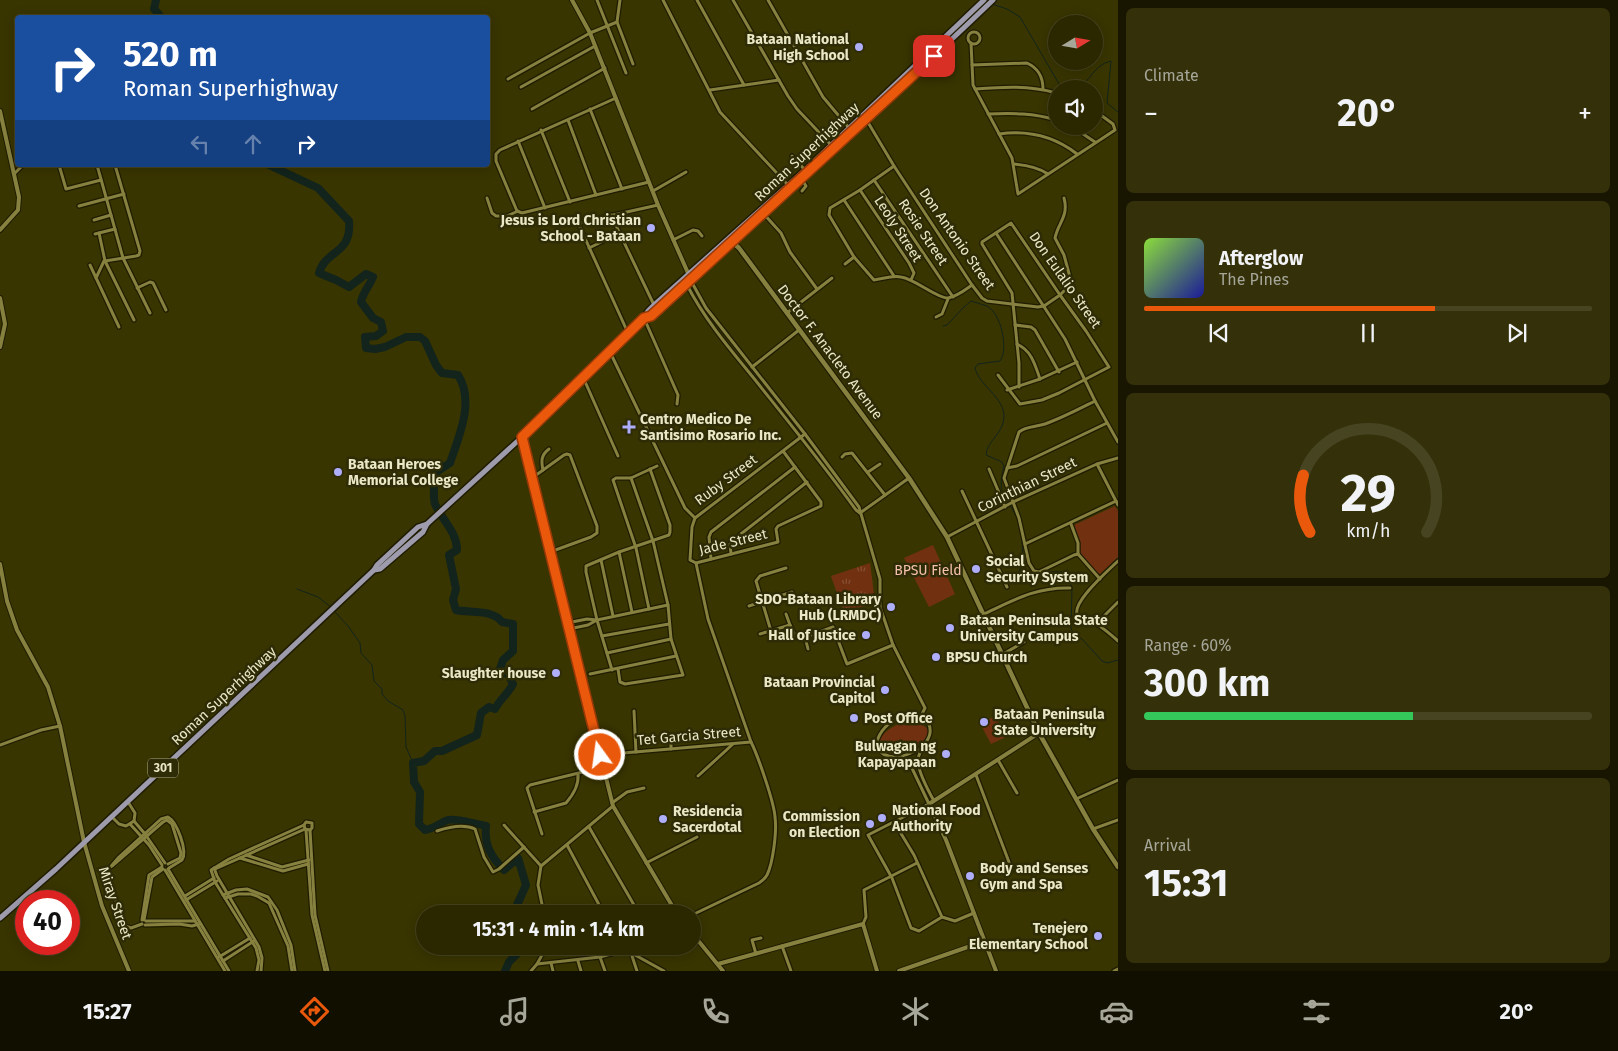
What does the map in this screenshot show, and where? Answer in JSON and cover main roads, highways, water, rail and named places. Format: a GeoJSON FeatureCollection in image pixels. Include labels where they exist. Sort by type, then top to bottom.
{"type":"FeatureCollection","features":[{"type":"Feature","properties":{"kind":"main road","name":"Roman Superhighway"},"geometry":{"type":"LineString","coordinates":[[644,318],[651,316],[688,282],[831,144],[983,4],[993,0]]}},
{"type":"Feature","properties":{"kind":"main road","name":"Roman Superhighway"},"geometry":{"type":"LineString","coordinates":[[0,918],[128,802],[418,527],[427,524],[520,439],[686,275],[763,213],[965,28],[983,4]]}},
{"type":"Feature","properties":{"kind":"main road","name":"Doctor F. Anacleto Avenue"},"geometry":{"type":"LineString","coordinates":[[730,240],[739,248],[909,478],[947,537],[1040,733],[1093,829],[1117,865]]}},
{"type":"Feature","properties":{"kind":"waterway"},"geometry":{"type":"LineString","coordinates":[[156,0],[154,9],[159,15]]}},
{"type":"Feature","properties":{"kind":"waterway"},"geometry":{"type":"LineString","coordinates":[[992,4],[1007,9],[1020,17],[1057,80]]}},
{"type":"Feature","properties":{"kind":"waterway"},"geometry":{"type":"LineString","coordinates":[[1088,80],[1100,66],[1111,61],[1107,103],[1118,112]]}},
{"type":"Feature","properties":{"kind":"waterway"},"geometry":{"type":"LineString","coordinates":[[273,167],[318,188],[349,221],[347,240],[322,265],[319,273],[349,287],[366,274],[373,277],[361,302],[373,318],[381,322],[383,331],[376,336],[365,337],[366,348],[385,347],[406,337],[420,337],[425,341],[436,365],[442,373],[458,375],[463,385],[465,396],[464,419],[450,463],[435,473],[434,501],[455,537],[457,550],[449,555],[456,589],[453,600],[456,610],[487,613],[502,622],[513,624],[513,651],[503,660],[499,672],[508,674],[513,684],[495,709],[489,707],[481,713],[477,735],[442,751],[435,751],[424,761],[413,763],[414,782],[420,792],[419,824],[425,830],[451,820],[486,826],[486,839],[489,850],[504,870],[518,858],[526,885],[517,905]]}},
{"type":"Feature","properties":{"kind":"waterway"},"geometry":{"type":"LineString","coordinates":[[943,326],[947,325],[971,301],[987,306],[992,310],[1000,323],[1004,340],[1003,355],[1000,361],[978,364],[975,368],[982,382],[999,401],[1004,415],[1003,423],[989,446],[986,455],[1002,462],[1004,466],[1001,486],[1020,527],[1022,555],[1018,581],[1021,583],[1027,582],[1056,571],[1068,575],[1072,589],[1071,628],[1073,633],[1082,639],[1102,661],[1107,663],[1118,660]]}},
{"type":"Feature","properties":{"kind":"waterway"},"geometry":{"type":"LineString","coordinates":[[297,589],[318,597],[332,608]]}},
{"type":"Feature","properties":{"kind":"waterway"},"geometry":{"type":"LineString","coordinates":[[334,611],[360,643],[361,653],[372,665],[374,681],[382,689],[382,694],[388,701],[403,710],[405,716],[406,747],[413,763]]}},
{"type":"Feature","properties":{"kind":"waterway"},"geometry":{"type":"LineString","coordinates":[[505,971],[509,962],[516,955]]}},
{"type":"Feature","properties":{"kind":"place","name":"Bataan National High School"},"geometry":{"type":"Point","coordinates":[859,47]}},
{"type":"Feature","properties":{"kind":"place","name":"Jesus is Lord Christian School - Bataan"},"geometry":{"type":"Point","coordinates":[651,228]}},
{"type":"Feature","properties":{"kind":"place","name":"Centro Medico De Santisimo Rosario Inc."},"geometry":{"type":"Point","coordinates":[629,427]}},
{"type":"Feature","properties":{"kind":"place","name":"Bataan Heroes Memorial College"},"geometry":{"type":"Point","coordinates":[338,472]}},
{"type":"Feature","properties":{"kind":"place","name":"Social Security System"},"geometry":{"type":"Point","coordinates":[976,569]}},
{"type":"Feature","properties":{"kind":"place","name":"SDO-Bataan Library Hub (LRMDC)"},"geometry":{"type":"Point","coordinates":[891,607]}},
{"type":"Feature","properties":{"kind":"place","name":"Bataan Peninsula State University Campus"},"geometry":{"type":"Point","coordinates":[950,628]}},
{"type":"Feature","properties":{"kind":"place","name":"Hall of Justice"},"geometry":{"type":"Point","coordinates":[866,635]}},
{"type":"Feature","properties":{"kind":"place","name":"BPSU Church"},"geometry":{"type":"Point","coordinates":[936,657]}},
{"type":"Feature","properties":{"kind":"place","name":"Slaughter house"},"geometry":{"type":"Point","coordinates":[556,673]}},
{"type":"Feature","properties":{"kind":"place","name":"Bataan Provincial Capitol"},"geometry":{"type":"Point","coordinates":[885,690]}},
{"type":"Feature","properties":{"kind":"place","name":"Post Office"},"geometry":{"type":"Point","coordinates":[854,718]}},
{"type":"Feature","properties":{"kind":"place","name":"Bataan Peninsula State University"},"geometry":{"type":"Point","coordinates":[984,722]}},
{"type":"Feature","properties":{"kind":"place","name":"Bulwagan ng Kapayapaan"},"geometry":{"type":"Point","coordinates":[946,754]}},
{"type":"Feature","properties":{"kind":"place","name":"National Food Authority"},"geometry":{"type":"Point","coordinates":[882,818]}},
{"type":"Feature","properties":{"kind":"place","name":"Residencia Sacerdotal"},"geometry":{"type":"Point","coordinates":[663,819]}},
{"type":"Feature","properties":{"kind":"place","name":"Commission on Election"},"geometry":{"type":"Point","coordinates":[870,824]}},
{"type":"Feature","properties":{"kind":"place","name":"Body and Senses Gym and Spa"},"geometry":{"type":"Point","coordinates":[970,876]}},
{"type":"Feature","properties":{"kind":"place","name":"Tenejero Elementary School"},"geometry":{"type":"Point","coordinates":[1098,936]}},
{"type":"Feature","properties":{"kind":"park label","name":"BPSU Field"},"geometry":{"type":"Point","coordinates":[928,570]}}]}
